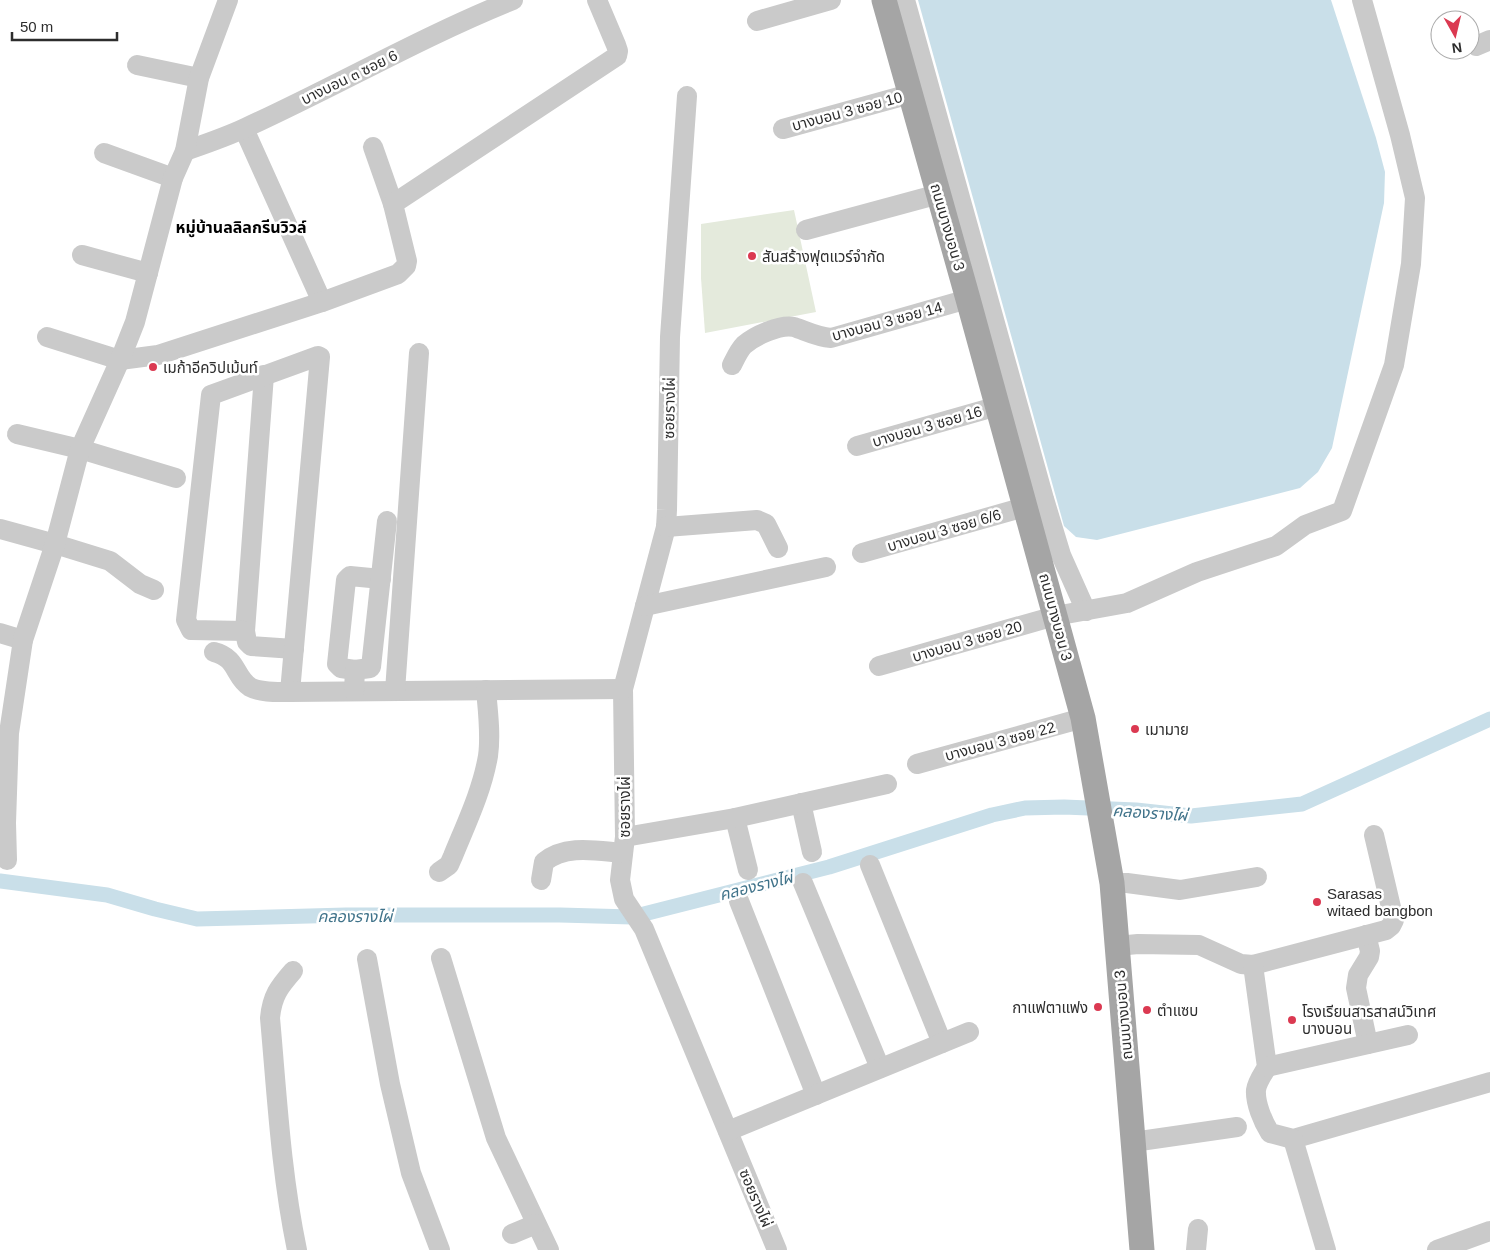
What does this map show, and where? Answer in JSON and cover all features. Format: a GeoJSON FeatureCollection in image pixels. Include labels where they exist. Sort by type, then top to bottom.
{"type":"FeatureCollection","features":[{"type":"Feature","properties":{"kind":"main road","name":"ถนนบางบอน 3"},"geometry":{"type":"LineString","coordinates":[[884,0],[1083,718],[1112,883],[1142,1250]]}},
{"type":"Feature","properties":{"kind":"street"},"geometry":{"type":"LineString","coordinates":[[7,860],[3,823],[5,732],[23,640],[55,544],[80,449],[135,322],[173,178],[185,152],[199,78],[228,0]]}},
{"type":"Feature","properties":{"kind":"street","name":"บางบอน ๓ ซอย 6"},"geometry":{"type":"LineString","coordinates":[[185,152],[244,129],[350,75],[513,0]]}},
{"type":"Feature","properties":{"kind":"street"},"geometry":{"type":"LineString","coordinates":[[393,204],[617,56],[616,45],[597,0]]}},
{"type":"Feature","properties":{"kind":"street"},"geometry":{"type":"LineString","coordinates":[[757,21],[831,0]]}},
{"type":"Feature","properties":{"kind":"street"},"geometry":{"type":"LineString","coordinates":[[904,0],[1044,499],[1061,555],[1086,610]]}},
{"type":"Feature","properties":{"kind":"street","name":"บางบอน 3 ซอย 20"},"geometry":{"type":"LineString","coordinates":[[879,666],[1055,616],[1127,603],[1197,572],[1276,546],[1305,525],[1342,511],[1394,365],[1411,264],[1415,198],[1400,135],[1362,0]]}},
{"type":"Feature","properties":{"kind":"street"},"geometry":{"type":"LineString","coordinates":[[137,65],[199,78]]}},
{"type":"Feature","properties":{"kind":"street","name":"บางบอน 3 ซอย 10"},"geometry":{"type":"LineString","coordinates":[[784,129],[910,94]]}},
{"type":"Feature","properties":{"kind":"street","name":"ซอยรางไผ่"},"geometry":{"type":"LineString","coordinates":[[687,96],[670,337],[668,510],[666,527],[623,689],[624,845],[620,880],[624,899],[644,929],[777,1250]]}},
{"type":"Feature","properties":{"kind":"street"},"geometry":{"type":"LineString","coordinates":[[244,129],[322,302]]}},
{"type":"Feature","properties":{"kind":"street"},"geometry":{"type":"LineString","coordinates":[[47,337],[120,360],[158,355],[322,302],[398,274],[406,266],[407,261],[393,204],[373,147]]}},
{"type":"Feature","properties":{"kind":"street"},"geometry":{"type":"LineString","coordinates":[[104,153],[173,178]]}},
{"type":"Feature","properties":{"kind":"street"},"geometry":{"type":"LineString","coordinates":[[806,230],[939,194]]}},
{"type":"Feature","properties":{"kind":"street"},"geometry":{"type":"LineString","coordinates":[[82,255],[148,273]]}},
{"type":"Feature","properties":{"kind":"street","name":"บางบอน 3 ซอย 14"},"geometry":{"type":"LineString","coordinates":[[732,365],[743,346],[764,332],[791,326],[821,337],[831,338],[968,299]]}},
{"type":"Feature","properties":{"kind":"street"},"geometry":{"type":"LineString","coordinates":[[396,691],[419,353]]}},
{"type":"Feature","properties":{"kind":"street"},"geometry":{"type":"LineString","coordinates":[[245,631],[190,630],[186,620],[211,396],[316,356],[320,357],[290,692]]}},
{"type":"Feature","properties":{"kind":"street"},"geometry":{"type":"LineString","coordinates":[[264,375],[245,631],[247,642],[251,646],[294,649]]}},
{"type":"Feature","properties":{"kind":"street","name":"บางบอน 3 ซอย 16"},"geometry":{"type":"LineString","coordinates":[[857,446],[998,406]]}},
{"type":"Feature","properties":{"kind":"street"},"geometry":{"type":"LineString","coordinates":[[17,434],[80,449],[176,478]]}},
{"type":"Feature","properties":{"kind":"street","name":"บางบอน 3 ซอย 6/6"},"geometry":{"type":"LineString","coordinates":[[862,553],[1025,507]]}},
{"type":"Feature","properties":{"kind":"street"},"geometry":{"type":"LineString","coordinates":[[666,527],[757,520],[766,524],[778,548]]}},
{"type":"Feature","properties":{"kind":"street"},"geometry":{"type":"LineString","coordinates":[[381,579],[350,576],[346,580],[337,664],[341,668],[355,670],[371,667],[381,579],[387,521]]}},
{"type":"Feature","properties":{"kind":"street"},"geometry":{"type":"LineString","coordinates":[[0,529],[110,561],[140,584],[154,590]]}},
{"type":"Feature","properties":{"kind":"street"},"geometry":{"type":"LineString","coordinates":[[645,606],[826,566]]}},
{"type":"Feature","properties":{"kind":"street"},"geometry":{"type":"LineString","coordinates":[[0,633],[23,640]]}},
{"type":"Feature","properties":{"kind":"street"},"geometry":{"type":"LineString","coordinates":[[214,652],[221,654],[231,661],[245,683],[251,688],[290,692],[623,689]]}},
{"type":"Feature","properties":{"kind":"street"},"geometry":{"type":"LineString","coordinates":[[354,691],[355,670]]}},
{"type":"Feature","properties":{"kind":"street"},"geometry":{"type":"LineString","coordinates":[[439,872],[449,865],[484,776],[488,754],[489,725],[486,690]]}},
{"type":"Feature","properties":{"kind":"street","name":"บางบอน 3 ซอย 22"},"geometry":{"type":"LineString","coordinates":[[917,764],[1083,718]]}},
{"type":"Feature","properties":{"kind":"street"},"geometry":{"type":"LineString","coordinates":[[541,880],[544,862],[559,852],[624,845],[887,784]]}},
{"type":"Feature","properties":{"kind":"street"},"geometry":{"type":"LineString","coordinates":[[801,803],[812,852]]}},
{"type":"Feature","properties":{"kind":"street"},"geometry":{"type":"LineString","coordinates":[[735,818],[748,870]]}},
{"type":"Feature","properties":{"kind":"street"},"geometry":{"type":"LineString","coordinates":[[1117,946],[1138,944],[1199,945],[1241,964],[1252,966],[1386,930],[1394,920],[1374,835]]}},
{"type":"Feature","properties":{"kind":"street"},"geometry":{"type":"LineString","coordinates":[[870,865],[942,1043]]}},
{"type":"Feature","properties":{"kind":"street"},"geometry":{"type":"LineString","coordinates":[[1112,883],[1127,883],[1180,890],[1257,877]]}},
{"type":"Feature","properties":{"kind":"street"},"geometry":{"type":"LineString","coordinates":[[803,883],[880,1068]]}},
{"type":"Feature","properties":{"kind":"street"},"geometry":{"type":"LineString","coordinates":[[739,901],[816,1095]]}},
{"type":"Feature","properties":{"kind":"street"},"geometry":{"type":"LineString","coordinates":[[1366,935],[1370,950],[1369,957],[1358,975],[1356,988],[1368,1044]]}},
{"type":"Feature","properties":{"kind":"street"},"geometry":{"type":"LineString","coordinates":[[441,958],[496,1138],[549,1250]]}},
{"type":"Feature","properties":{"kind":"street"},"geometry":{"type":"LineString","coordinates":[[368,959],[390,1084],[411,1173],[440,1250]]}},
{"type":"Feature","properties":{"kind":"street"},"geometry":{"type":"LineString","coordinates":[[1252,966],[1267,1067],[1259,1079],[1256,1090],[1261,1114],[1270,1133],[1293,1139],[1490,1082]]}},
{"type":"Feature","properties":{"kind":"street"},"geometry":{"type":"LineString","coordinates":[[293,971],[276,992],[270,1018],[284,1178],[297,1250]]}},
{"type":"Feature","properties":{"kind":"street"},"geometry":{"type":"LineString","coordinates":[[728,1131],[969,1032]]}},
{"type":"Feature","properties":{"kind":"street"},"geometry":{"type":"LineString","coordinates":[[1267,1067],[1408,1035]]}},
{"type":"Feature","properties":{"kind":"street"},"geometry":{"type":"LineString","coordinates":[[1134,1142],[1237,1127]]}},
{"type":"Feature","properties":{"kind":"street"},"geometry":{"type":"LineString","coordinates":[[1293,1139],[1326,1250]]}},
{"type":"Feature","properties":{"kind":"street"},"geometry":{"type":"LineString","coordinates":[[512,1234],[536,1224]]}},
{"type":"Feature","properties":{"kind":"street"},"geometry":{"type":"LineString","coordinates":[[1196,1250],[1198,1230]]}},
{"type":"Feature","properties":{"kind":"street"},"geometry":{"type":"LineString","coordinates":[[1437,1250],[1490,1231]]}},
{"type":"Feature","properties":{"kind":"shaded area","name":"สันสร้างฟุตแวร์จำกัด"},"geometry":{"type":"Polygon","coordinates":[[[794,210],[816,312],[705,333],[701,278],[701,224],[794,210]]]}},
{"type":"Feature","properties":{"kind":"water"},"geometry":{"type":"Polygon","coordinates":[[[918,0],[1331,0],[1376,138],[1385,172],[1384,203],[1332,448],[1318,472],[1300,488],[1097,540],[1076,537],[1064,526],[918,0]]]}},
{"type":"Feature","properties":{"kind":"waterway","name":"คลองรางไผ่"},"geometry":{"type":"LineString","coordinates":[[0,881],[107,895],[197,919],[346,915],[632,917],[829,867],[992,815],[1025,808],[1064,807],[1136,810],[1191,816],[1302,804],[1490,719]]}},
{"type":"Feature","properties":{"kind":"place","name":"สันสร้างฟุตแวร์จำกัด"},"geometry":{"type":"Point","coordinates":[752,256]}},
{"type":"Feature","properties":{"kind":"place","name":"เมก้าอีควิปเม้นท์"},"geometry":{"type":"Point","coordinates":[153,367]}},
{"type":"Feature","properties":{"kind":"place","name":"เมามาย"},"geometry":{"type":"Point","coordinates":[1135,729]}},
{"type":"Feature","properties":{"kind":"place","name":"Sarasas witaed bangbon"},"geometry":{"type":"Point","coordinates":[1317,902]}},
{"type":"Feature","properties":{"kind":"place","name":"กาแฟตาแฟง"},"geometry":{"type":"Point","coordinates":[1098,1007]}},
{"type":"Feature","properties":{"kind":"place","name":"ตำแซบ"},"geometry":{"type":"Point","coordinates":[1147,1010]}},
{"type":"Feature","properties":{"kind":"place","name":"โรงเรียนสารสาสน์วิเทศ บางบอน"},"geometry":{"type":"Point","coordinates":[1292,1020]}},
{"type":"Feature","properties":{"kind":"district","name":"หมู่บ้านลลิลกรีนวิวล์"},"geometry":{"type":"Point","coordinates":[241,227]}}]}
